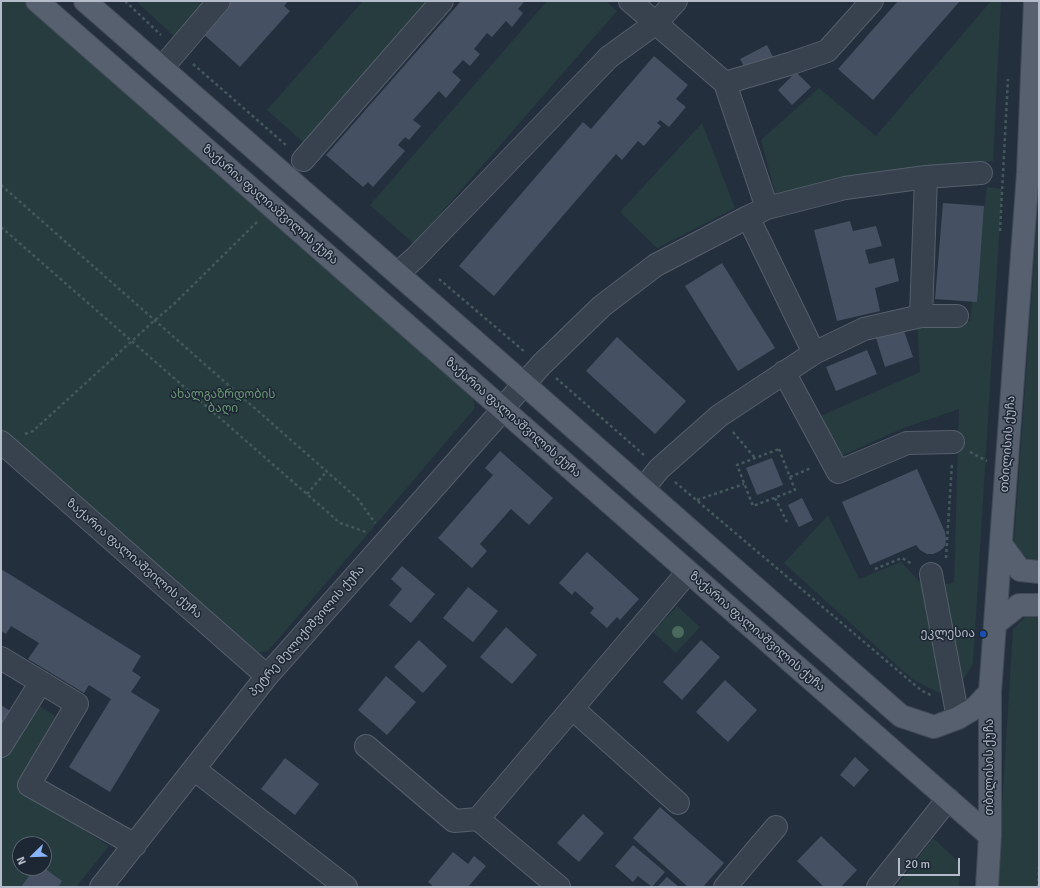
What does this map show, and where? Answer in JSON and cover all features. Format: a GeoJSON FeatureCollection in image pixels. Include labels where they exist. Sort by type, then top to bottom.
{"type":"FeatureCollection","features":[{"type":"Feature","properties":{"kind":"main road","name":"ზაქარია ფალიაშვილის ქუჩა"},"geometry":{"type":"LineString","coordinates":[[37,1],[990,836]]}},
{"type":"Feature","properties":{"kind":"main road"},"geometry":{"type":"LineString","coordinates":[[85,1],[398,273],[900,716],[934,727],[958,718],[975,708],[990,692]]}},
{"type":"Feature","properties":{"kind":"main road","name":"თბილისის ქუჩა"},"geometry":{"type":"LineString","coordinates":[[987,887],[990,836],[990,692],[1007,462],[1033,173],[1034,1]]}},
{"type":"Feature","properties":{"kind":"main road"},"geometry":{"type":"LineString","coordinates":[[1001,544],[1020,570],[1039,572]]}},
{"type":"Feature","properties":{"kind":"main road"},"geometry":{"type":"LineString","coordinates":[[996,624],[1019,604],[1039,605]]}},
{"type":"Feature","properties":{"kind":"street"},"geometry":{"type":"LineString","coordinates":[[162,68],[219,1]]}},
{"type":"Feature","properties":{"kind":"street"},"geometry":{"type":"LineString","coordinates":[[303,160],[442,1]]}},
{"type":"Feature","properties":{"kind":"street"},"geometry":{"type":"LineString","coordinates":[[630,1],[725,83],[757,212],[814,353]]}},
{"type":"Feature","properties":{"kind":"street"},"geometry":{"type":"LineString","coordinates":[[398,273],[421,253],[609,57],[656,23],[676,1]]}},
{"type":"Feature","properties":{"kind":"street"},"geometry":{"type":"LineString","coordinates":[[725,83],[827,51],[872,1]]}},
{"type":"Feature","properties":{"kind":"street","name":"პეტრე მელიქიშვილის ქუჩა"},"geometry":{"type":"LineString","coordinates":[[101,887],[267,676],[541,365],[602,306],[656,265],[757,212],[845,188],[926,177],[981,173]]}},
{"type":"Feature","properties":{"kind":"street"},"geometry":{"type":"LineString","coordinates":[[921,316],[926,177]]}},
{"type":"Feature","properties":{"kind":"street"},"geometry":{"type":"LineString","coordinates":[[643,489],[659,468],[719,416],[814,353],[864,329],[921,316],[957,316]]}},
{"type":"Feature","properties":{"kind":"street"},"geometry":{"type":"LineString","coordinates":[[784,372],[838,472],[907,443],[953,442]]}},
{"type":"Feature","properties":{"kind":"street","name":"ზაქარია ფალიაშვილის ქუჩა"},"geometry":{"type":"LineString","coordinates":[[2,443],[267,676]]}},
{"type":"Feature","properties":{"kind":"street"},"geometry":{"type":"LineString","coordinates":[[478,819],[688,572]]}},
{"type":"Feature","properties":{"kind":"street"},"geometry":{"type":"LineString","coordinates":[[931,574],[958,718]]}},
{"type":"Feature","properties":{"kind":"street"},"geometry":{"type":"LineString","coordinates":[[1,658],[77,704],[29,785],[135,845]]}},
{"type":"Feature","properties":{"kind":"street"},"geometry":{"type":"LineString","coordinates":[[1,746],[41,682]]}},
{"type":"Feature","properties":{"kind":"street"},"geometry":{"type":"LineString","coordinates":[[572,708],[678,803]]}},
{"type":"Feature","properties":{"kind":"street"},"geometry":{"type":"LineString","coordinates":[[366,746],[454,821],[478,819],[559,887]]}},
{"type":"Feature","properties":{"kind":"street"},"geometry":{"type":"LineString","coordinates":[[194,769],[346,887]]}},
{"type":"Feature","properties":{"kind":"street"},"geometry":{"type":"LineString","coordinates":[[878,887],[948,798]]}},
{"type":"Feature","properties":{"kind":"street"},"geometry":{"type":"LineString","coordinates":[[725,887],[776,827]]}},
{"type":"Feature","properties":{"kind":"path"},"geometry":{"type":"LineString","coordinates":[[1,185],[358,499],[387,540]]}},
{"type":"Feature","properties":{"kind":"path"},"geometry":{"type":"LineString","coordinates":[[2,443],[33,431],[174,304],[272,207]]}},
{"type":"Feature","properties":{"kind":"path"},"geometry":{"type":"LineString","coordinates":[[1,227],[340,522],[387,540]]}},
{"type":"Feature","properties":{"kind":"path"},"geometry":{"type":"LineString","coordinates":[[719,416],[755,458]]}},
{"type":"Feature","properties":{"kind":"path"},"geometry":{"type":"LineString","coordinates":[[875,569],[902,558],[931,574],[945,571],[953,442],[986,461],[1007,462]]}},
{"type":"Feature","properties":{"kind":"path"},"geometry":{"type":"LineString","coordinates":[[778,448],[795,490],[753,506],[744,484],[737,465],[778,448]]}},
{"type":"Feature","properties":{"kind":"path"},"geometry":{"type":"LineString","coordinates":[[307,494],[327,471]]}},
{"type":"Feature","properties":{"kind":"path"},"geometry":{"type":"LineString","coordinates":[[697,500],[744,484]]}},
{"type":"Feature","properties":{"kind":"path"},"geometry":{"type":"LineString","coordinates":[[775,498],[788,524]]}},
{"type":"Feature","properties":{"kind":"path"},"geometry":{"type":"LineString","coordinates":[[1038,887],[1039,867]]}},
{"type":"Feature","properties":{"kind":"green space","name":"ახალგაზრდობის ბაღი"},"geometry":{"type":"Polygon","coordinates":[[[1,1],[24,1],[473,395],[475,408],[268,651],[251,654],[1,433],[1,1]]]}},
{"type":"Feature","properties":{"kind":"green space"},"geometry":{"type":"Polygon","coordinates":[[[136,1],[209,1],[176,38],[136,1]]]}},
{"type":"Feature","properties":{"kind":"green space"},"geometry":{"type":"Polygon","coordinates":[[[363,1],[430,1],[305,144],[267,110],[363,1]]]}},
{"type":"Feature","properties":{"kind":"green space"},"geometry":{"type":"Polygon","coordinates":[[[547,1],[606,1],[617,11],[414,244],[370,205],[547,1]]]}},
{"type":"Feature","properties":{"kind":"green space"},"geometry":{"type":"Polygon","coordinates":[[[991,1],[1001,1],[993,161],[848,177],[776,195],[761,140],[819,88],[876,136],[991,1]]]}},
{"type":"Feature","properties":{"kind":"green space"},"geometry":{"type":"Polygon","coordinates":[[[702,123],[735,208],[657,248],[620,212],[702,123]]]}},
{"type":"Feature","properties":{"kind":"green space"},"geometry":{"type":"Polygon","coordinates":[[[987,187],[1002,189],[973,664],[961,683],[939,693],[912,679],[784,563],[828,515],[859,579],[901,562],[924,586],[954,583],[959,409],[901,429],[839,457],[816,418],[920,372],[917,321],[970,321],[987,187]]]}},
{"type":"Feature","properties":{"kind":"green space"},"geometry":{"type":"Polygon","coordinates":[[[1039,192],[1039,567],[1025,557],[1014,543],[1039,192]]]}},
{"type":"Feature","properties":{"kind":"green space"},"geometry":{"type":"Polygon","coordinates":[[[677,606],[700,627],[676,653],[653,632],[677,606]]]}},
{"type":"Feature","properties":{"kind":"green space"},"geometry":{"type":"Polygon","coordinates":[[[1039,614],[1039,887],[997,887],[1013,629],[1026,616],[1039,614]]]}},
{"type":"Feature","properties":{"kind":"green space"},"geometry":{"type":"Polygon","coordinates":[[[34,702],[61,720],[20,789],[109,846],[76,887],[1,887],[1,756],[34,702]]]}},
{"type":"Feature","properties":{"kind":"green space"},"geometry":{"type":"Polygon","coordinates":[[[933,838],[960,863],[959,887],[896,887],[933,838]]]}},
{"type":"Feature","properties":{"kind":"building"},"geometry":{"type":"Polygon","coordinates":[[[228,1],[288,1],[284,6],[290,11],[240,67],[201,32],[228,1]]]}},
{"type":"Feature","properties":{"kind":"building"},"geometry":{"type":"Polygon","coordinates":[[[461,1],[525,1],[518,9],[523,13],[512,27],[506,21],[492,37],[487,33],[474,49],[480,54],[470,66],[463,60],[452,72],[461,80],[446,98],[439,91],[413,120],[421,126],[409,140],[405,137],[398,145],[405,151],[373,187],[368,182],[363,187],[326,155],[461,1]]]}},
{"type":"Feature","properties":{"kind":"building"},"geometry":{"type":"Polygon","coordinates":[[[898,1],[960,1],[873,100],[838,69],[898,1]]]}},
{"type":"Feature","properties":{"kind":"building"},"geometry":{"type":"Polygon","coordinates":[[[767,45],[774,59],[747,72],[740,59],[767,45]]]}},
{"type":"Feature","properties":{"kind":"building"},"geometry":{"type":"Polygon","coordinates":[[[654,56],[688,85],[676,99],[686,107],[669,127],[660,120],[657,123],[661,126],[644,146],[638,141],[622,160],[616,154],[494,296],[459,266],[583,122],[591,129],[654,56]]]}},
{"type":"Feature","properties":{"kind":"building"},"geometry":{"type":"Polygon","coordinates":[[[796,72],[811,87],[792,105],[778,90],[796,72]]]}},
{"type":"Feature","properties":{"kind":"building"},"geometry":{"type":"Polygon","coordinates":[[[943,203],[984,206],[977,302],[935,299],[943,203]]]}},
{"type":"Feature","properties":{"kind":"building"},"geometry":{"type":"Polygon","coordinates":[[[850,221],[853,231],[876,226],[882,246],[865,250],[869,264],[894,258],[899,281],[875,288],[880,311],[837,321],[814,230],[850,221]]]}},
{"type":"Feature","properties":{"kind":"building"},"geometry":{"type":"Polygon","coordinates":[[[722,263],[775,348],[738,371],[685,286],[722,263]]]}},
{"type":"Feature","properties":{"kind":"building"},"geometry":{"type":"Polygon","coordinates":[[[903,328],[913,357],[885,367],[876,338],[903,328]]]}},
{"type":"Feature","properties":{"kind":"building"},"geometry":{"type":"Polygon","coordinates":[[[617,337],[686,401],[655,434],[586,371],[617,337]]]}},
{"type":"Feature","properties":{"kind":"building"},"geometry":{"type":"Polygon","coordinates":[[[867,350],[877,374],[836,391],[826,367],[867,350]]]}},
{"type":"Feature","properties":{"kind":"building"},"geometry":{"type":"Polygon","coordinates":[[[500,451],[553,498],[529,525],[511,509],[480,544],[487,551],[472,568],[438,538],[493,475],[485,468],[500,451]]]}},
{"type":"Feature","properties":{"kind":"building"},"geometry":{"type":"Polygon","coordinates":[[[772,458],[783,485],[757,495],[746,468],[772,458]]]}},
{"type":"Feature","properties":{"kind":"building"},"geometry":{"type":"Polygon","coordinates":[[[917,469],[945,532],[945,546],[940,551],[933,554],[927,554],[920,550],[916,545],[870,565],[842,502],[917,469]]]}},
{"type":"Feature","properties":{"kind":"building"},"geometry":{"type":"Polygon","coordinates":[[[802,498],[813,520],[799,527],[788,505],[802,498]]]}},
{"type":"Feature","properties":{"kind":"building"},"geometry":{"type":"Polygon","coordinates":[[[587,552],[639,599],[620,620],[617,617],[607,628],[590,613],[594,608],[575,591],[572,595],[559,583],[587,552]]]}},
{"type":"Feature","properties":{"kind":"building"},"geometry":{"type":"Polygon","coordinates":[[[402,566],[435,594],[411,623],[389,605],[402,589],[391,579],[402,566]]]}},
{"type":"Feature","properties":{"kind":"building"},"geometry":{"type":"Polygon","coordinates":[[[1,569],[141,656],[132,671],[141,677],[131,692],[160,710],[110,792],[69,767],[111,699],[89,685],[84,693],[28,659],[39,643],[11,626],[6,634],[1,631],[1,569]]]}},
{"type":"Feature","properties":{"kind":"building"},"geometry":{"type":"Polygon","coordinates":[[[468,587],[498,611],[473,642],[443,618],[468,587]]]}},
{"type":"Feature","properties":{"kind":"building"},"geometry":{"type":"Polygon","coordinates":[[[506,627],[537,655],[512,684],[480,657],[506,627]]]}},
{"type":"Feature","properties":{"kind":"building"},"geometry":{"type":"Polygon","coordinates":[[[419,640],[447,666],[423,693],[394,667],[419,640]]]}},
{"type":"Feature","properties":{"kind":"building"},"geometry":{"type":"Polygon","coordinates":[[[701,640],[720,657],[682,700],[663,682],[701,640]]]}},
{"type":"Feature","properties":{"kind":"building"},"geometry":{"type":"Polygon","coordinates":[[[386,676],[416,702],[387,735],[358,710],[386,676]]]}},
{"type":"Feature","properties":{"kind":"building"},"geometry":{"type":"Polygon","coordinates":[[[725,680],[757,710],[728,742],[696,712],[725,680]]]}},
{"type":"Feature","properties":{"kind":"building"},"geometry":{"type":"Polygon","coordinates":[[[1,705],[12,712],[1,731],[1,705]]]}},
{"type":"Feature","properties":{"kind":"building"},"geometry":{"type":"Polygon","coordinates":[[[855,757],[869,770],[854,787],[840,775],[855,757]]]}},
{"type":"Feature","properties":{"kind":"building"},"geometry":{"type":"Polygon","coordinates":[[[285,758],[319,784],[295,815],[261,789],[285,758]]]}},
{"type":"Feature","properties":{"kind":"building"},"geometry":{"type":"Polygon","coordinates":[[[660,807],[724,863],[703,887],[688,887],[633,838],[660,807]]]}},
{"type":"Feature","properties":{"kind":"building"},"geometry":{"type":"Polygon","coordinates":[[[583,814],[604,833],[579,862],[557,843],[583,814]]]}},
{"type":"Feature","properties":{"kind":"building"},"geometry":{"type":"Polygon","coordinates":[[[821,836],[857,870],[841,887],[824,887],[797,861],[821,836]]]}},
{"type":"Feature","properties":{"kind":"building"},"geometry":{"type":"Polygon","coordinates":[[[633,845],[665,872],[652,887],[638,876],[633,882],[615,866],[633,845]]]}},
{"type":"Feature","properties":{"kind":"building"},"geometry":{"type":"Polygon","coordinates":[[[453,852],[468,864],[474,856],[486,866],[468,887],[434,887],[428,882],[453,852]]]}},
{"type":"Feature","properties":{"kind":"building"},"geometry":{"type":"Polygon","coordinates":[[[52,874],[62,881],[58,887],[21,887],[29,876],[52,876],[52,874]]]}},
{"type":"Feature","properties":{"kind":"building"},"geometry":{"type":"Polygon","coordinates":[[[667,877],[679,887],[657,887],[667,877]]]}},
{"type":"Feature","properties":{"kind":"place","name":"ეკლესია"},"geometry":{"type":"Point","coordinates":[983,634]}}]}
